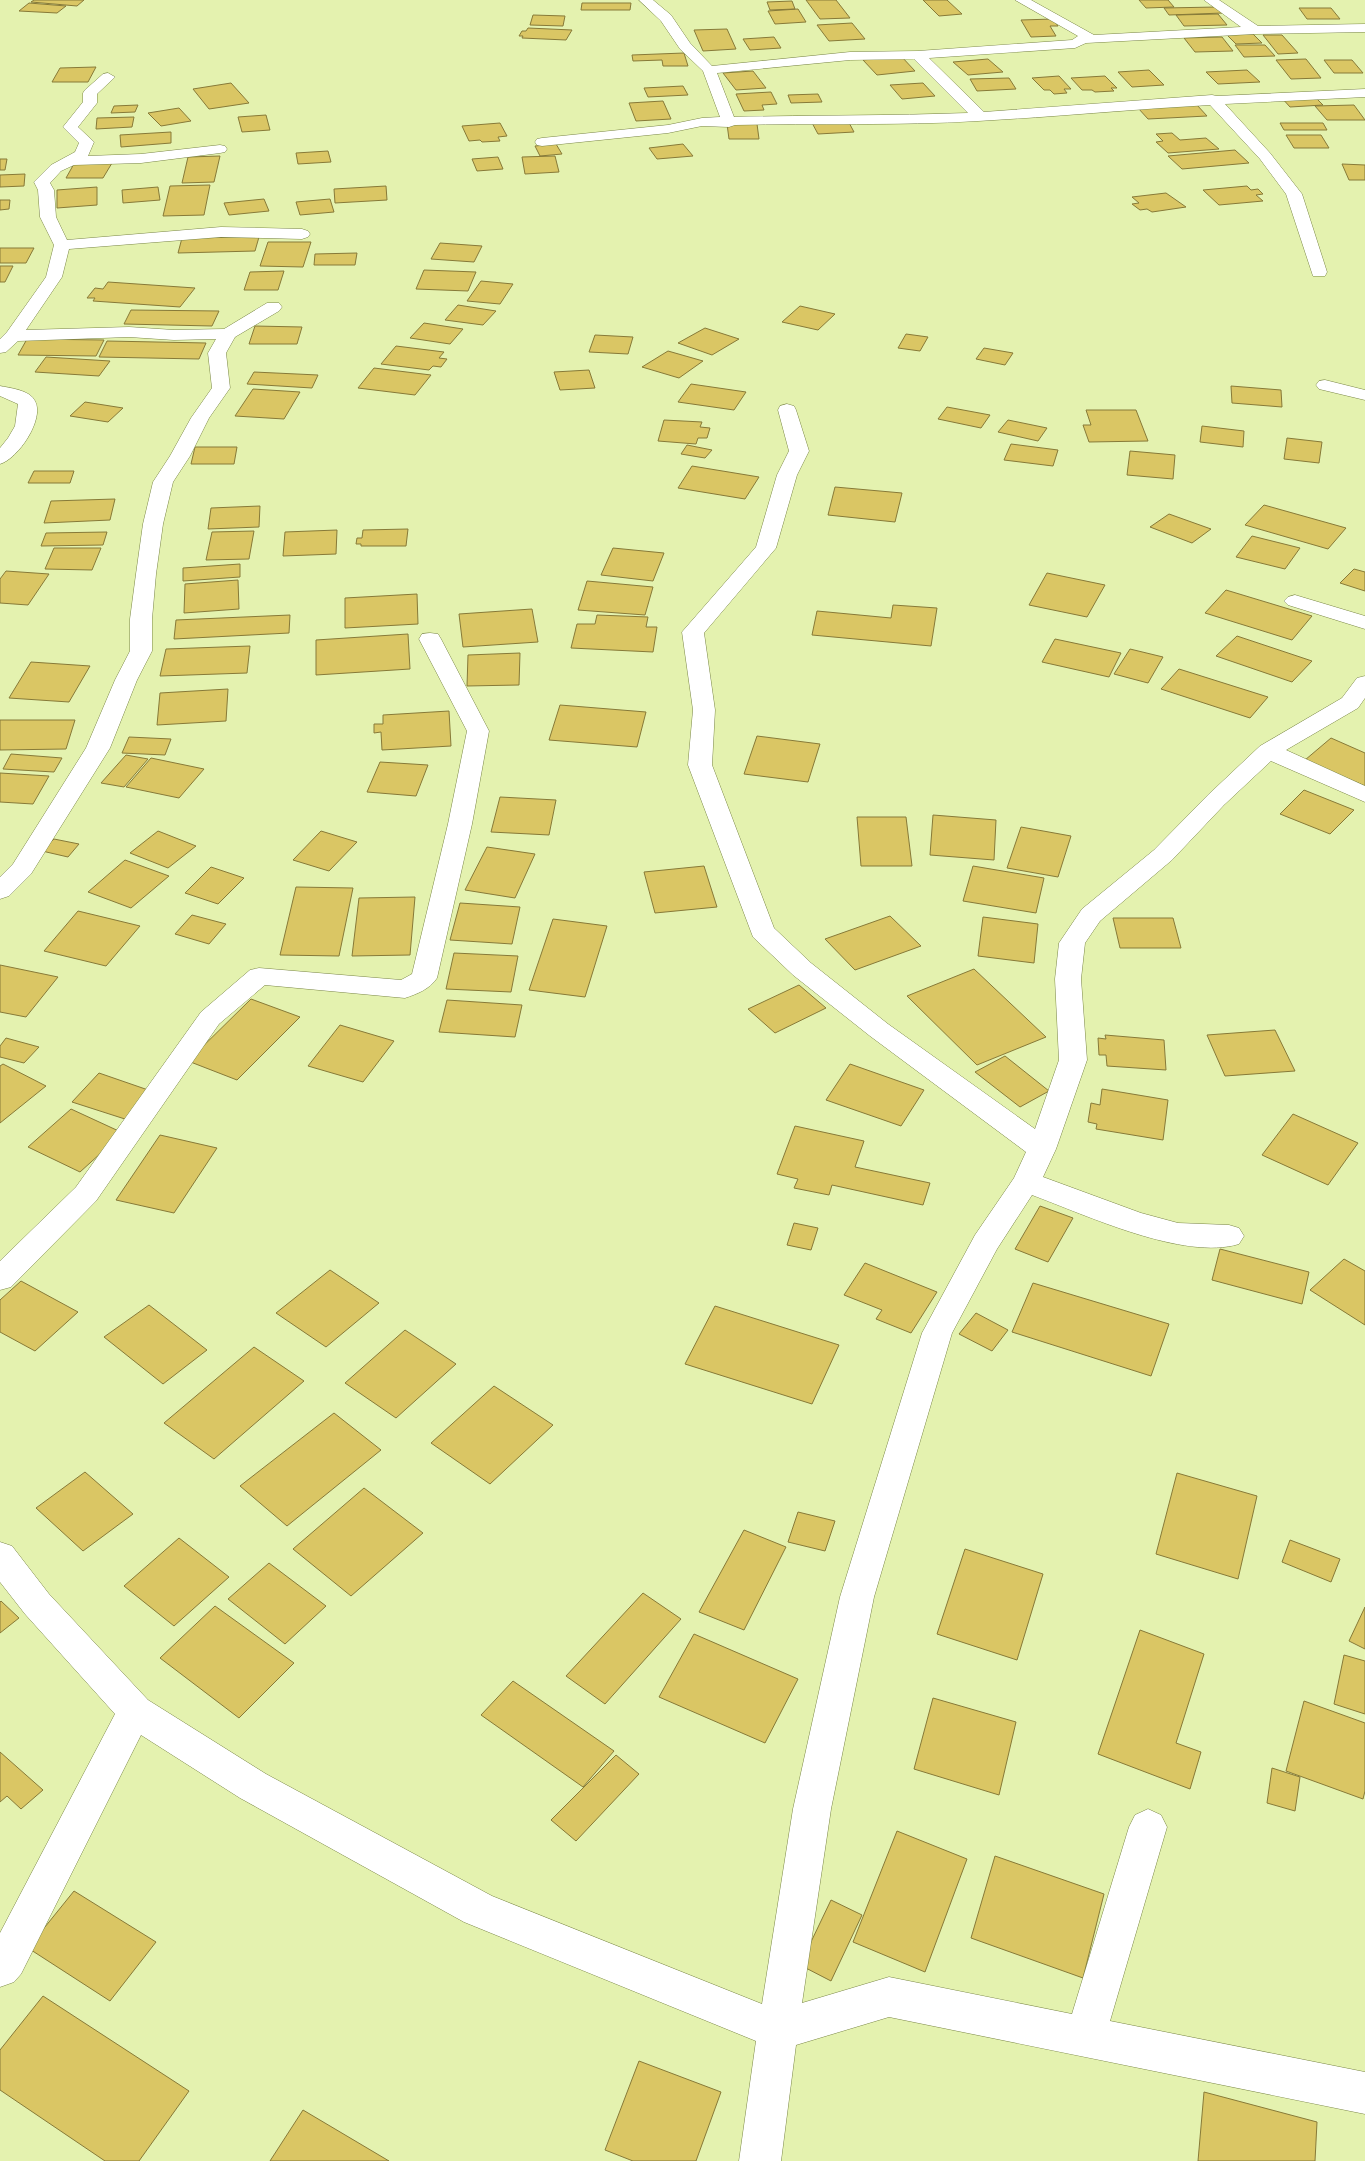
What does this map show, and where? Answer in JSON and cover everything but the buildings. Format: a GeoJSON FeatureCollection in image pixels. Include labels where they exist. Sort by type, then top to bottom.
{"type":"FeatureCollection","features":[{"type":"Feature","properties":{"kind":"street"},"geometry":{"type":"LineString","coordinates":[[644,0],[666,18],[684,46],[709,70],[729,123]]}},
{"type":"Feature","properties":{"kind":"street"},"geometry":{"type":"LineString","coordinates":[[1021,0],[1088,36],[1086,39]]}},
{"type":"Feature","properties":{"kind":"street"},"geometry":{"type":"LineString","coordinates":[[1210,0],[1255,30]]}},
{"type":"Feature","properties":{"kind":"street"},"geometry":{"type":"LineString","coordinates":[[709,70],[850,56],[918,55],[1066,45],[1075,44],[1086,39],[1255,30],[1365,28]]}},
{"type":"Feature","properties":{"kind":"street"},"geometry":{"type":"LineString","coordinates":[[918,55],[980,117]]}},
{"type":"Feature","properties":{"kind":"street"},"geometry":{"type":"LineString","coordinates":[[0,348],[13,336],[54,277],[62,245],[48,217],[46,190],[42,182],[56,168],[80,155],[87,142],[70,127],[90,103],[90,93],[108,77]]}},
{"type":"Feature","properties":{"kind":"street"},"geometry":{"type":"LineString","coordinates":[[542,142],[668,129],[702,122],[729,123],[812,118],[908,120],[980,117],[1212,99],[1365,93]]}},
{"type":"Feature","properties":{"kind":"street"},"geometry":{"type":"LineString","coordinates":[[1212,99],[1265,156],[1294,194],[1319,272]]}},
{"type":"Feature","properties":{"kind":"street"},"geometry":{"type":"LineString","coordinates":[[73,160],[110,161],[152,158],[197,150],[220,149]]}},
{"type":"Feature","properties":{"kind":"street"},"geometry":{"type":"LineString","coordinates":[[62,245],[221,232],[302,234]]}},
{"type":"Feature","properties":{"kind":"street"},"geometry":{"type":"LineString","coordinates":[[13,336],[129,332],[174,335],[228,334],[273,308]]}},
{"type":"Feature","properties":{"kind":"street"},"geometry":{"type":"LineString","coordinates":[[0,891],[22,869],[98,748],[126,680],[141,651],[141,619],[146,574],[153,524],[163,482],[180,456],[200,418],[221,388],[217,353],[228,334]]}},
{"type":"Feature","properties":{"kind":"street"},"geometry":{"type":"LineString","coordinates":[[1325,384],[1365,395]]}},
{"type":"Feature","properties":{"kind":"street"},"geometry":{"type":"LineString","coordinates":[[0,391],[13,394],[26,402],[28,416],[20,436],[0,458]]}},
{"type":"Feature","properties":{"kind":"street"},"geometry":{"type":"LineString","coordinates":[[787,410],[800,451],[787,475],[766,548],[693,632],[704,710],[700,764],[733,848],[762,932],[802,969],[880,1030],[1042,1149]]}},
{"type":"Feature","properties":{"kind":"street"},"geometry":{"type":"LineString","coordinates":[[1295,601],[1365,623]]}},
{"type":"Feature","properties":{"kind":"street"},"geometry":{"type":"LineString","coordinates":[[0,1279],[86,1194],[210,1018],[259,976],[404,989],[424,978],[460,824],[478,731],[430,639]]}},
{"type":"Feature","properties":{"kind":"street"},"geometry":{"type":"LineString","coordinates":[[760,2161],[812,1809],[857,1596],[938,1333],[985,1243],[1026,1182],[1042,1149],[1073,1060],[1068,979],[1072,943],[1091,916],[1163,855],[1216,800],[1268,751],[1350,703],[1365,683]]}},
{"type":"Feature","properties":{"kind":"street"},"geometry":{"type":"LineString","coordinates":[[1268,751],[1365,795]]}},
{"type":"Feature","properties":{"kind":"street"},"geometry":{"type":"LineString","coordinates":[[1026,1182],[1134,1222],[1178,1234],[1229,1236]]}},
{"type":"Feature","properties":{"kind":"street"},"geometry":{"type":"LineString","coordinates":[[0,1556],[37,1604],[135,1711],[253,1786],[478,1909],[778,2030],[889,1998],[1365,2093]]}},
{"type":"Feature","properties":{"kind":"street"},"geometry":{"type":"LineString","coordinates":[[0,1968],[7,1960],[135,1711]]}},
{"type":"Feature","properties":{"kind":"street"},"geometry":{"type":"LineString","coordinates":[[1085,2036],[1148,1827]]}}]}
